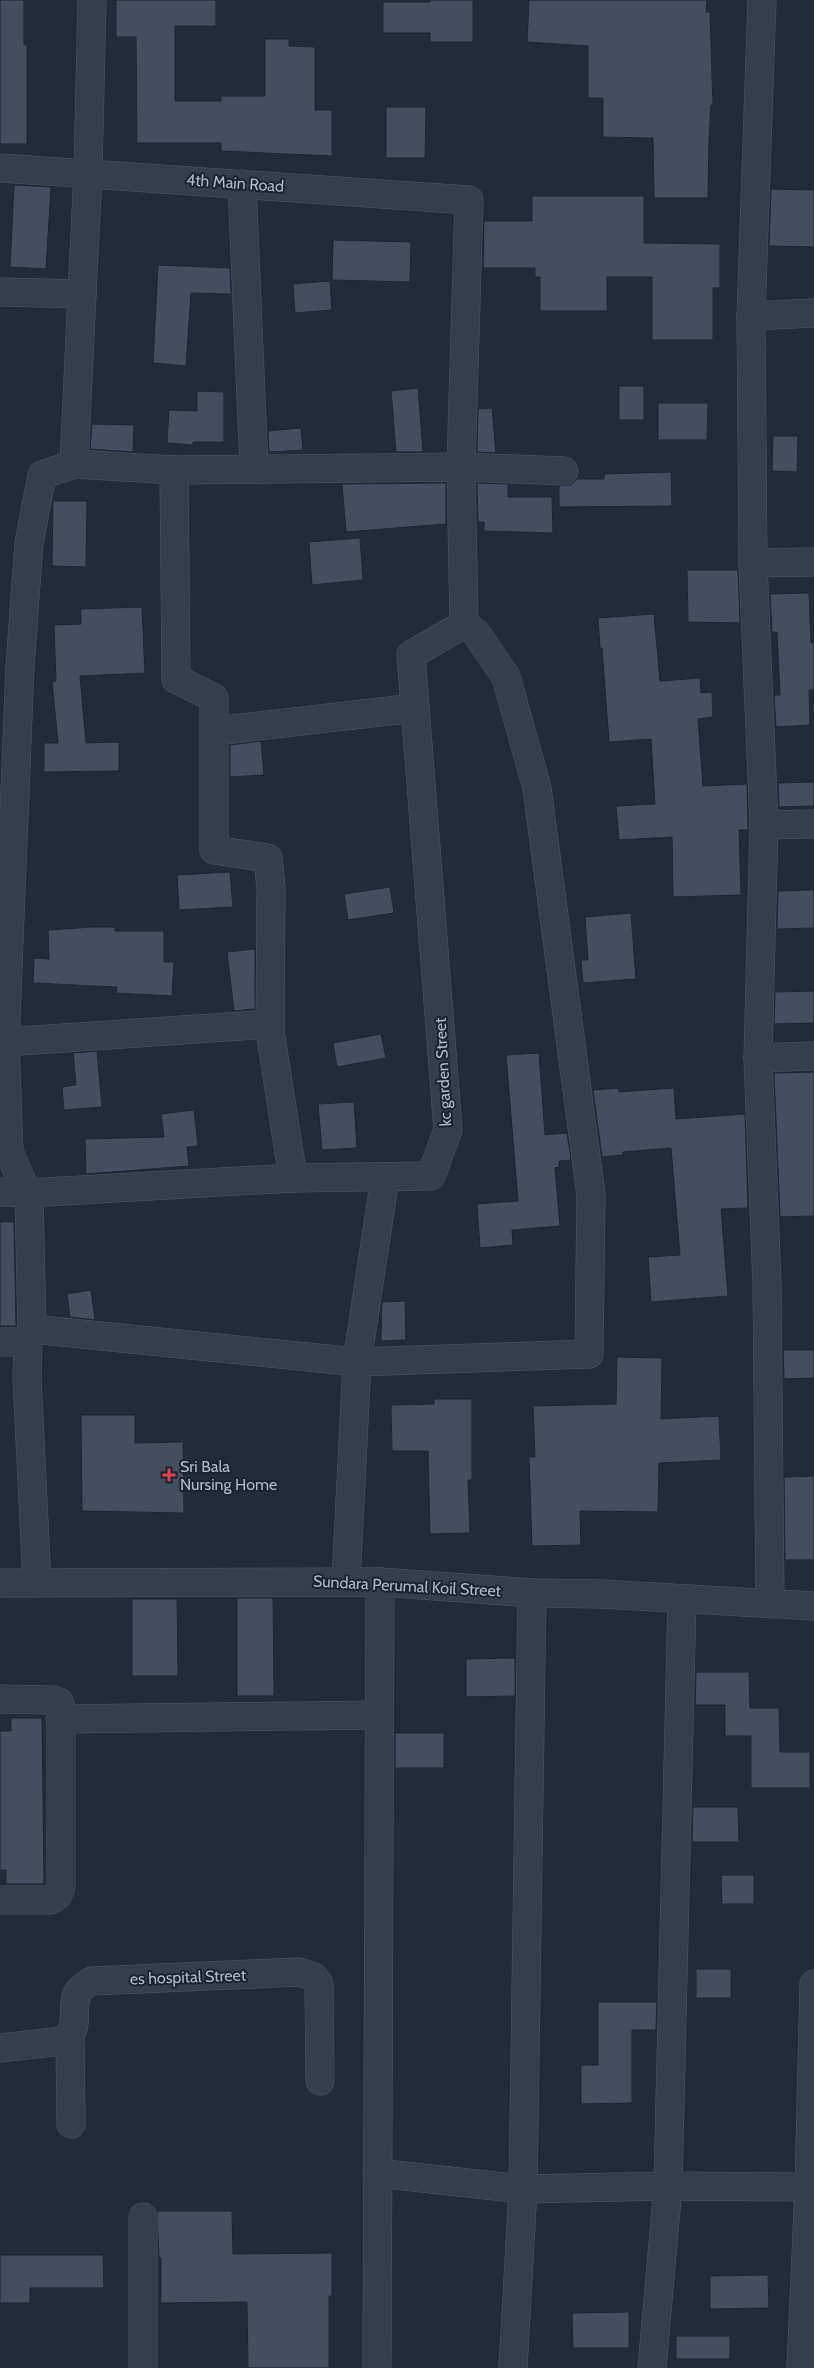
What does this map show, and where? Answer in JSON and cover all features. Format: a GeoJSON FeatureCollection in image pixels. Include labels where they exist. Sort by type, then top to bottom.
{"type":"FeatureCollection","features":[{"type":"Feature","properties":{"kind":"street"},"geometry":{"type":"LineString","coordinates":[[74,464],[88,173],[92,0]]}},
{"type":"Feature","properties":{"kind":"street"},"geometry":{"type":"LineString","coordinates":[[762,0],[751,316],[753,563],[764,825],[758,1058],[768,1284],[770,1604]]}},
{"type":"Feature","properties":{"kind":"street","name":"4th Main Road"},"geometry":{"type":"LineString","coordinates":[[0,168],[469,200],[461,467]]}},
{"type":"Feature","properties":{"kind":"street"},"geometry":{"type":"LineString","coordinates":[[242,184],[254,469]]}},
{"type":"Feature","properties":{"kind":"street"},"geometry":{"type":"LineString","coordinates":[[0,292],[82,294]]}},
{"type":"Feature","properties":{"kind":"street"},"geometry":{"type":"LineString","coordinates":[[751,316],[814,313]]}},
{"type":"Feature","properties":{"kind":"street"},"geometry":{"type":"LineString","coordinates":[[37,1583],[28,1193],[9,1152],[4,1042],[20,666],[28,543],[42,475],[74,464],[174,470],[461,467],[564,471]]}},
{"type":"Feature","properties":{"kind":"street"},"geometry":{"type":"LineString","coordinates":[[0,1342],[30,1336],[357,1362],[589,1354],[591,1195],[537,788],[506,677],[476,633],[464,624],[461,467]]}},
{"type":"Feature","properties":{"kind":"street"},"geometry":{"type":"LineString","coordinates":[[174,470],[176,679],[214,698],[214,850],[268,858],[271,888],[270,1024],[287,1148],[293,1178]]}},
{"type":"Feature","properties":{"kind":"street"},"geometry":{"type":"LineString","coordinates":[[753,563],[814,562]]}},
{"type":"Feature","properties":{"kind":"street","name":"kc garden Street"},"geometry":{"type":"LineString","coordinates":[[0,1192],[28,1193],[293,1178],[431,1176],[448,1130],[410,655],[464,624]]}},
{"type":"Feature","properties":{"kind":"street"},"geometry":{"type":"LineString","coordinates":[[215,731],[415,708]]}},
{"type":"Feature","properties":{"kind":"street"},"geometry":{"type":"LineString","coordinates":[[764,825],[814,824]]}},
{"type":"Feature","properties":{"kind":"street"},"geometry":{"type":"LineString","coordinates":[[4,1042],[270,1024]]}},
{"type":"Feature","properties":{"kind":"street"},"geometry":{"type":"LineString","coordinates":[[758,1058],[814,1056]]}},
{"type":"Feature","properties":{"kind":"street"},"geometry":{"type":"LineString","coordinates":[[346,1581],[357,1362],[384,1178]]}},
{"type":"Feature","properties":{"kind":"street","name":"Sundara Perumal Koil Street"},"geometry":{"type":"LineString","coordinates":[[0,1583],[346,1581],[532,1593],[601,1594],[814,1606]]}},
{"type":"Feature","properties":{"kind":"street"},"geometry":{"type":"LineString","coordinates":[[377,2368],[380,1582]]}},
{"type":"Feature","properties":{"kind":"street"},"geometry":{"type":"LineString","coordinates":[[512,2368],[523,2189],[532,1593]]}},
{"type":"Feature","properties":{"kind":"street"},"geometry":{"type":"LineString","coordinates":[[652,2368],[668,2186],[682,1599]]}},
{"type":"Feature","properties":{"kind":"street"},"geometry":{"type":"LineString","coordinates":[[0,1699],[53,1700],[58,1702],[60,1719],[61,1888],[57,1896],[51,1900],[0,1900]]}},
{"type":"Feature","properties":{"kind":"street"},"geometry":{"type":"LineString","coordinates":[[60,1719],[379,1715]]}},
{"type":"Feature","properties":{"kind":"street","name":"es hospital Street"},"geometry":{"type":"LineString","coordinates":[[70,2038],[75,2026],[77,1995],[83,1987],[92,1981],[299,1972],[314,1977],[319,1984],[320,2081]]}},
{"type":"Feature","properties":{"kind":"street"},"geometry":{"type":"LineString","coordinates":[[801,2368],[812,2187],[814,1984]]}},
{"type":"Feature","properties":{"kind":"street"},"geometry":{"type":"LineString","coordinates":[[0,2048],[62,2042],[70,2038],[71,2124]]}},
{"type":"Feature","properties":{"kind":"street"},"geometry":{"type":"LineString","coordinates":[[377,2173],[523,2189],[668,2186],[812,2187]]}},
{"type":"Feature","properties":{"kind":"street"},"geometry":{"type":"LineString","coordinates":[[143,2217],[144,2368]]}},
{"type":"Feature","properties":{"kind":"building"},"geometry":{"type":"Polygon","coordinates":[[[0,0],[24,0],[24,45],[27,45],[27,144],[0,144],[0,0]]]}},
{"type":"Feature","properties":{"kind":"building"},"geometry":{"type":"Polygon","coordinates":[[[116,0],[216,0],[216,26],[175,26],[175,101],[221,101],[221,96],[265,96],[265,39],[289,39],[289,46],[315,47],[315,110],[332,110],[332,156],[221,151],[221,143],[137,143],[136,37],[116,37],[116,0]]]}},
{"type":"Feature","properties":{"kind":"building"},"geometry":{"type":"Polygon","coordinates":[[[430,0],[473,0],[473,42],[430,42],[430,33],[383,33],[383,2],[430,2],[430,0]]]}},
{"type":"Feature","properties":{"kind":"building"},"geometry":{"type":"Polygon","coordinates":[[[529,0],[707,0],[706,12],[710,12],[713,105],[711,105],[709,138],[708,198],[654,198],[653,138],[603,137],[603,98],[588,98],[588,46],[527,42],[529,0]]]}},
{"type":"Feature","properties":{"kind":"building"},"geometry":{"type":"Polygon","coordinates":[[[386,107],[426,107],[425,158],[386,158],[386,107]]]}},
{"type":"Feature","properties":{"kind":"building"},"geometry":{"type":"Polygon","coordinates":[[[14,185],[51,187],[46,269],[10,267],[14,185]]]}},
{"type":"Feature","properties":{"kind":"building"},"geometry":{"type":"Polygon","coordinates":[[[771,189],[814,190],[814,247],[769,246],[771,189]]]}},
{"type":"Feature","properties":{"kind":"building"},"geometry":{"type":"Polygon","coordinates":[[[532,196],[644,196],[644,243],[720,244],[720,288],[713,288],[713,340],[652,340],[652,277],[607,277],[607,311],[540,311],[540,277],[535,277],[535,268],[483,268],[484,221],[532,221],[532,196]]]}},
{"type":"Feature","properties":{"kind":"building"},"geometry":{"type":"Polygon","coordinates":[[[333,240],[411,242],[410,282],[332,280],[333,240]]]}},
{"type":"Feature","properties":{"kind":"building"},"geometry":{"type":"Polygon","coordinates":[[[158,265],[230,268],[231,294],[191,293],[186,366],[153,363],[158,265]]]}},
{"type":"Feature","properties":{"kind":"building"},"geometry":{"type":"Polygon","coordinates":[[[330,281],[332,310],[295,313],[293,284],[330,281]]]}},
{"type":"Feature","properties":{"kind":"building"},"geometry":{"type":"Polygon","coordinates":[[[619,386],[644,386],[644,420],[619,420],[619,386]]]}},
{"type":"Feature","properties":{"kind":"building"},"geometry":{"type":"Polygon","coordinates":[[[418,388],[423,452],[396,452],[391,391],[418,388]]]}},
{"type":"Feature","properties":{"kind":"building"},"geometry":{"type":"Polygon","coordinates":[[[197,391],[224,392],[224,442],[193,442],[193,445],[167,443],[169,410],[197,411],[197,391]]]}},
{"type":"Feature","properties":{"kind":"building"},"geometry":{"type":"Polygon","coordinates":[[[658,403],[708,403],[707,440],[658,440],[658,403]]]}},
{"type":"Feature","properties":{"kind":"building"},"geometry":{"type":"Polygon","coordinates":[[[492,408],[496,453],[477,452],[478,409],[492,408]]]}},
{"type":"Feature","properties":{"kind":"building"},"geometry":{"type":"Polygon","coordinates":[[[92,424],[134,425],[133,452],[90,449],[92,424]]]}},
{"type":"Feature","properties":{"kind":"building"},"geometry":{"type":"Polygon","coordinates":[[[301,428],[303,450],[269,452],[268,431],[301,428]]]}},
{"type":"Feature","properties":{"kind":"building"},"geometry":{"type":"Polygon","coordinates":[[[773,436],[798,436],[797,472],[772,471],[773,436]]]}},
{"type":"Feature","properties":{"kind":"building"},"geometry":{"type":"Polygon","coordinates":[[[671,472],[672,506],[559,507],[559,486],[571,485],[577,479],[604,479],[604,474],[671,472]]]}},
{"type":"Feature","properties":{"kind":"building"},"geometry":{"type":"Polygon","coordinates":[[[446,483],[446,524],[346,532],[342,484],[446,483]]]}},
{"type":"Feature","properties":{"kind":"building"},"geometry":{"type":"Polygon","coordinates":[[[477,483],[508,484],[508,497],[552,497],[553,533],[484,531],[484,522],[478,522],[477,483]]]}},
{"type":"Feature","properties":{"kind":"building"},"geometry":{"type":"Polygon","coordinates":[[[53,501],[87,501],[86,567],[52,566],[53,501]]]}},
{"type":"Feature","properties":{"kind":"building"},"geometry":{"type":"Polygon","coordinates":[[[360,538],[363,580],[312,585],[309,542],[360,538]]]}},
{"type":"Feature","properties":{"kind":"building"},"geometry":{"type":"Polygon","coordinates":[[[687,570],[738,570],[740,623],[688,622],[687,570]]]}},
{"type":"Feature","properties":{"kind":"building"},"geometry":{"type":"Polygon","coordinates":[[[809,593],[811,643],[814,643],[814,690],[809,690],[810,725],[776,727],[774,695],[780,695],[777,632],[772,632],[770,594],[809,593]]]}},
{"type":"Feature","properties":{"kind":"building"},"geometry":{"type":"Polygon","coordinates":[[[142,607],[145,673],[80,676],[86,743],[119,742],[119,771],[44,772],[44,743],[58,743],[52,681],[56,681],[54,625],[81,624],[81,609],[142,607]]]}},
{"type":"Feature","properties":{"kind":"building"},"geometry":{"type":"Polygon","coordinates":[[[654,614],[660,681],[700,678],[701,693],[712,692],[713,717],[698,719],[703,786],[747,784],[748,830],[739,830],[741,895],[673,897],[672,837],[619,840],[616,806],[655,804],[651,739],[609,742],[598,618],[654,614]]]}},
{"type":"Feature","properties":{"kind":"building"},"geometry":{"type":"Polygon","coordinates":[[[261,741],[264,775],[230,777],[230,745],[261,741]]]}},
{"type":"Feature","properties":{"kind":"building"},"geometry":{"type":"Polygon","coordinates":[[[814,782],[814,806],[779,807],[778,783],[814,782]]]}},
{"type":"Feature","properties":{"kind":"building"},"geometry":{"type":"Polygon","coordinates":[[[230,872],[233,907],[179,910],[177,875],[230,872]]]}},
{"type":"Feature","properties":{"kind":"building"},"geometry":{"type":"Polygon","coordinates":[[[390,887],[394,913],[348,920],[344,894],[390,887]]]}},
{"type":"Feature","properties":{"kind":"building"},"geometry":{"type":"Polygon","coordinates":[[[814,890],[814,928],[777,929],[778,891],[814,890]]]}},
{"type":"Feature","properties":{"kind":"building"},"geometry":{"type":"Polygon","coordinates":[[[631,913],[636,979],[583,983],[581,960],[588,960],[585,917],[631,913]]]}},
{"type":"Feature","properties":{"kind":"building"},"geometry":{"type":"Polygon","coordinates":[[[115,927],[115,931],[164,931],[164,962],[174,962],[172,996],[116,993],[117,987],[33,983],[34,958],[49,959],[48,930],[115,927]]]}},
{"type":"Feature","properties":{"kind":"building"},"geometry":{"type":"Polygon","coordinates":[[[255,949],[255,1009],[234,1011],[227,952],[255,949]]]}},
{"type":"Feature","properties":{"kind":"building"},"geometry":{"type":"Polygon","coordinates":[[[814,991],[814,1023],[774,1024],[775,992],[814,991]]]}},
{"type":"Feature","properties":{"kind":"building"},"geometry":{"type":"Polygon","coordinates":[[[381,1034],[386,1058],[337,1067],[333,1043],[381,1034]]]}},
{"type":"Feature","properties":{"kind":"building"},"geometry":{"type":"Polygon","coordinates":[[[97,1051],[102,1107],[64,1110],[62,1087],[76,1085],[73,1053],[97,1051]]]}},
{"type":"Feature","properties":{"kind":"building"},"geometry":{"type":"Polygon","coordinates":[[[539,1053],[545,1135],[567,1133],[571,1160],[559,1161],[559,1167],[555,1168],[560,1226],[512,1230],[513,1245],[480,1248],[477,1204],[518,1201],[506,1055],[539,1053]]]}},
{"type":"Feature","properties":{"kind":"building"},"geometry":{"type":"Polygon","coordinates":[[[814,1072],[814,1216],[780,1217],[774,1073],[814,1072]]]}},
{"type":"Feature","properties":{"kind":"building"},"geometry":{"type":"Polygon","coordinates":[[[618,1088],[619,1092],[674,1088],[676,1119],[745,1114],[748,1208],[721,1209],[728,1296],[651,1302],[648,1257],[680,1255],[671,1148],[623,1152],[623,1155],[602,1157],[593,1090],[618,1088]]]}},
{"type":"Feature","properties":{"kind":"building"},"geometry":{"type":"Polygon","coordinates":[[[354,1102],[357,1148],[322,1150],[318,1104],[354,1102]]]}},
{"type":"Feature","properties":{"kind":"building"},"geometry":{"type":"Polygon","coordinates":[[[194,1110],[198,1146],[187,1147],[189,1166],[86,1174],[85,1139],[164,1137],[161,1114],[194,1110]]]}},
{"type":"Feature","properties":{"kind":"building"},"geometry":{"type":"Polygon","coordinates":[[[0,1222],[14,1222],[16,1326],[0,1326],[0,1222]]]}},
{"type":"Feature","properties":{"kind":"building"},"geometry":{"type":"Polygon","coordinates":[[[91,1290],[95,1320],[70,1317],[67,1294],[91,1290]]]}},
{"type":"Feature","properties":{"kind":"building"},"geometry":{"type":"Polygon","coordinates":[[[405,1301],[406,1340],[381,1341],[382,1302],[405,1301]]]}},
{"type":"Feature","properties":{"kind":"building"},"geometry":{"type":"Polygon","coordinates":[[[783,1350],[814,1350],[814,1378],[784,1379],[783,1350]]]}},
{"type":"Feature","properties":{"kind":"building"},"geometry":{"type":"Polygon","coordinates":[[[617,1357],[662,1358],[661,1419],[719,1416],[721,1460],[659,1463],[658,1512],[580,1511],[581,1545],[532,1546],[529,1457],[535,1457],[533,1406],[616,1404],[617,1357]]]}},
{"type":"Feature","properties":{"kind":"building"},"geometry":{"type":"Polygon","coordinates":[[[434,1399],[472,1399],[472,1480],[468,1480],[470,1533],[430,1534],[428,1451],[392,1451],[391,1405],[434,1404],[434,1399]]]}},
{"type":"Feature","properties":{"kind":"building"},"geometry":{"type":"Polygon","coordinates":[[[81,1415],[135,1415],[135,1443],[183,1442],[184,1513],[82,1511],[81,1415]]]}},
{"type":"Feature","properties":{"kind":"building"},"geometry":{"type":"Polygon","coordinates":[[[814,1476],[814,1560],[785,1560],[784,1477],[814,1476]]]}},
{"type":"Feature","properties":{"kind":"building"},"geometry":{"type":"Polygon","coordinates":[[[237,1598],[273,1598],[274,1696],[237,1696],[237,1598]]]}},
{"type":"Feature","properties":{"kind":"building"},"geometry":{"type":"Polygon","coordinates":[[[132,1599],[177,1599],[178,1676],[132,1676],[132,1599]]]}},
{"type":"Feature","properties":{"kind":"building"},"geometry":{"type":"Polygon","coordinates":[[[515,1658],[515,1696],[466,1697],[466,1659],[515,1658]]]}},
{"type":"Feature","properties":{"kind":"building"},"geometry":{"type":"Polygon","coordinates":[[[696,1672],[749,1672],[750,1708],[779,1708],[780,1752],[810,1752],[810,1788],[751,1788],[751,1736],[725,1736],[725,1705],[695,1705],[696,1672]]]}},
{"type":"Feature","properties":{"kind":"building"},"geometry":{"type":"Polygon","coordinates":[[[11,1718],[42,1718],[44,1884],[6,1884],[6,1870],[0,1870],[0,1731],[11,1731],[11,1718]]]}},
{"type":"Feature","properties":{"kind":"building"},"geometry":{"type":"Polygon","coordinates":[[[395,1733],[444,1733],[444,1768],[395,1768],[395,1733]]]}},
{"type":"Feature","properties":{"kind":"building"},"geometry":{"type":"Polygon","coordinates":[[[693,1807],[738,1807],[739,1842],[692,1842],[693,1807]]]}},
{"type":"Feature","properties":{"kind":"building"},"geometry":{"type":"Polygon","coordinates":[[[721,1875],[754,1875],[754,1904],[722,1904],[721,1875]]]}},
{"type":"Feature","properties":{"kind":"building"},"geometry":{"type":"Polygon","coordinates":[[[696,1969],[731,1969],[731,1998],[696,1998],[696,1969]]]}},
{"type":"Feature","properties":{"kind":"building"},"geometry":{"type":"Polygon","coordinates":[[[598,2002],[657,2002],[656,2030],[632,2030],[632,2103],[581,2104],[581,2065],[598,2065],[598,2002]]]}},
{"type":"Feature","properties":{"kind":"building"},"geometry":{"type":"Polygon","coordinates":[[[157,2211],[232,2211],[233,2254],[332,2253],[332,2296],[329,2296],[329,2368],[248,2368],[247,2302],[161,2303],[161,2258],[159,2258],[157,2211]]]}},
{"type":"Feature","properties":{"kind":"building"},"geometry":{"type":"Polygon","coordinates":[[[0,2255],[103,2255],[104,2288],[30,2288],[30,2303],[0,2303],[0,2255]]]}},
{"type":"Feature","properties":{"kind":"building"},"geometry":{"type":"Polygon","coordinates":[[[768,2275],[769,2308],[710,2309],[710,2276],[768,2275]]]}},
{"type":"Feature","properties":{"kind":"building"},"geometry":{"type":"Polygon","coordinates":[[[629,2312],[629,2348],[573,2348],[572,2313],[629,2312]]]}},
{"type":"Feature","properties":{"kind":"building"},"geometry":{"type":"Polygon","coordinates":[[[676,2336],[730,2336],[730,2359],[676,2359],[676,2336]]]}},
{"type":"Feature","properties":{"kind":"place","name":"Sri Bala Nursing Home"},"geometry":{"type":"Point","coordinates":[169,1475]}}]}
